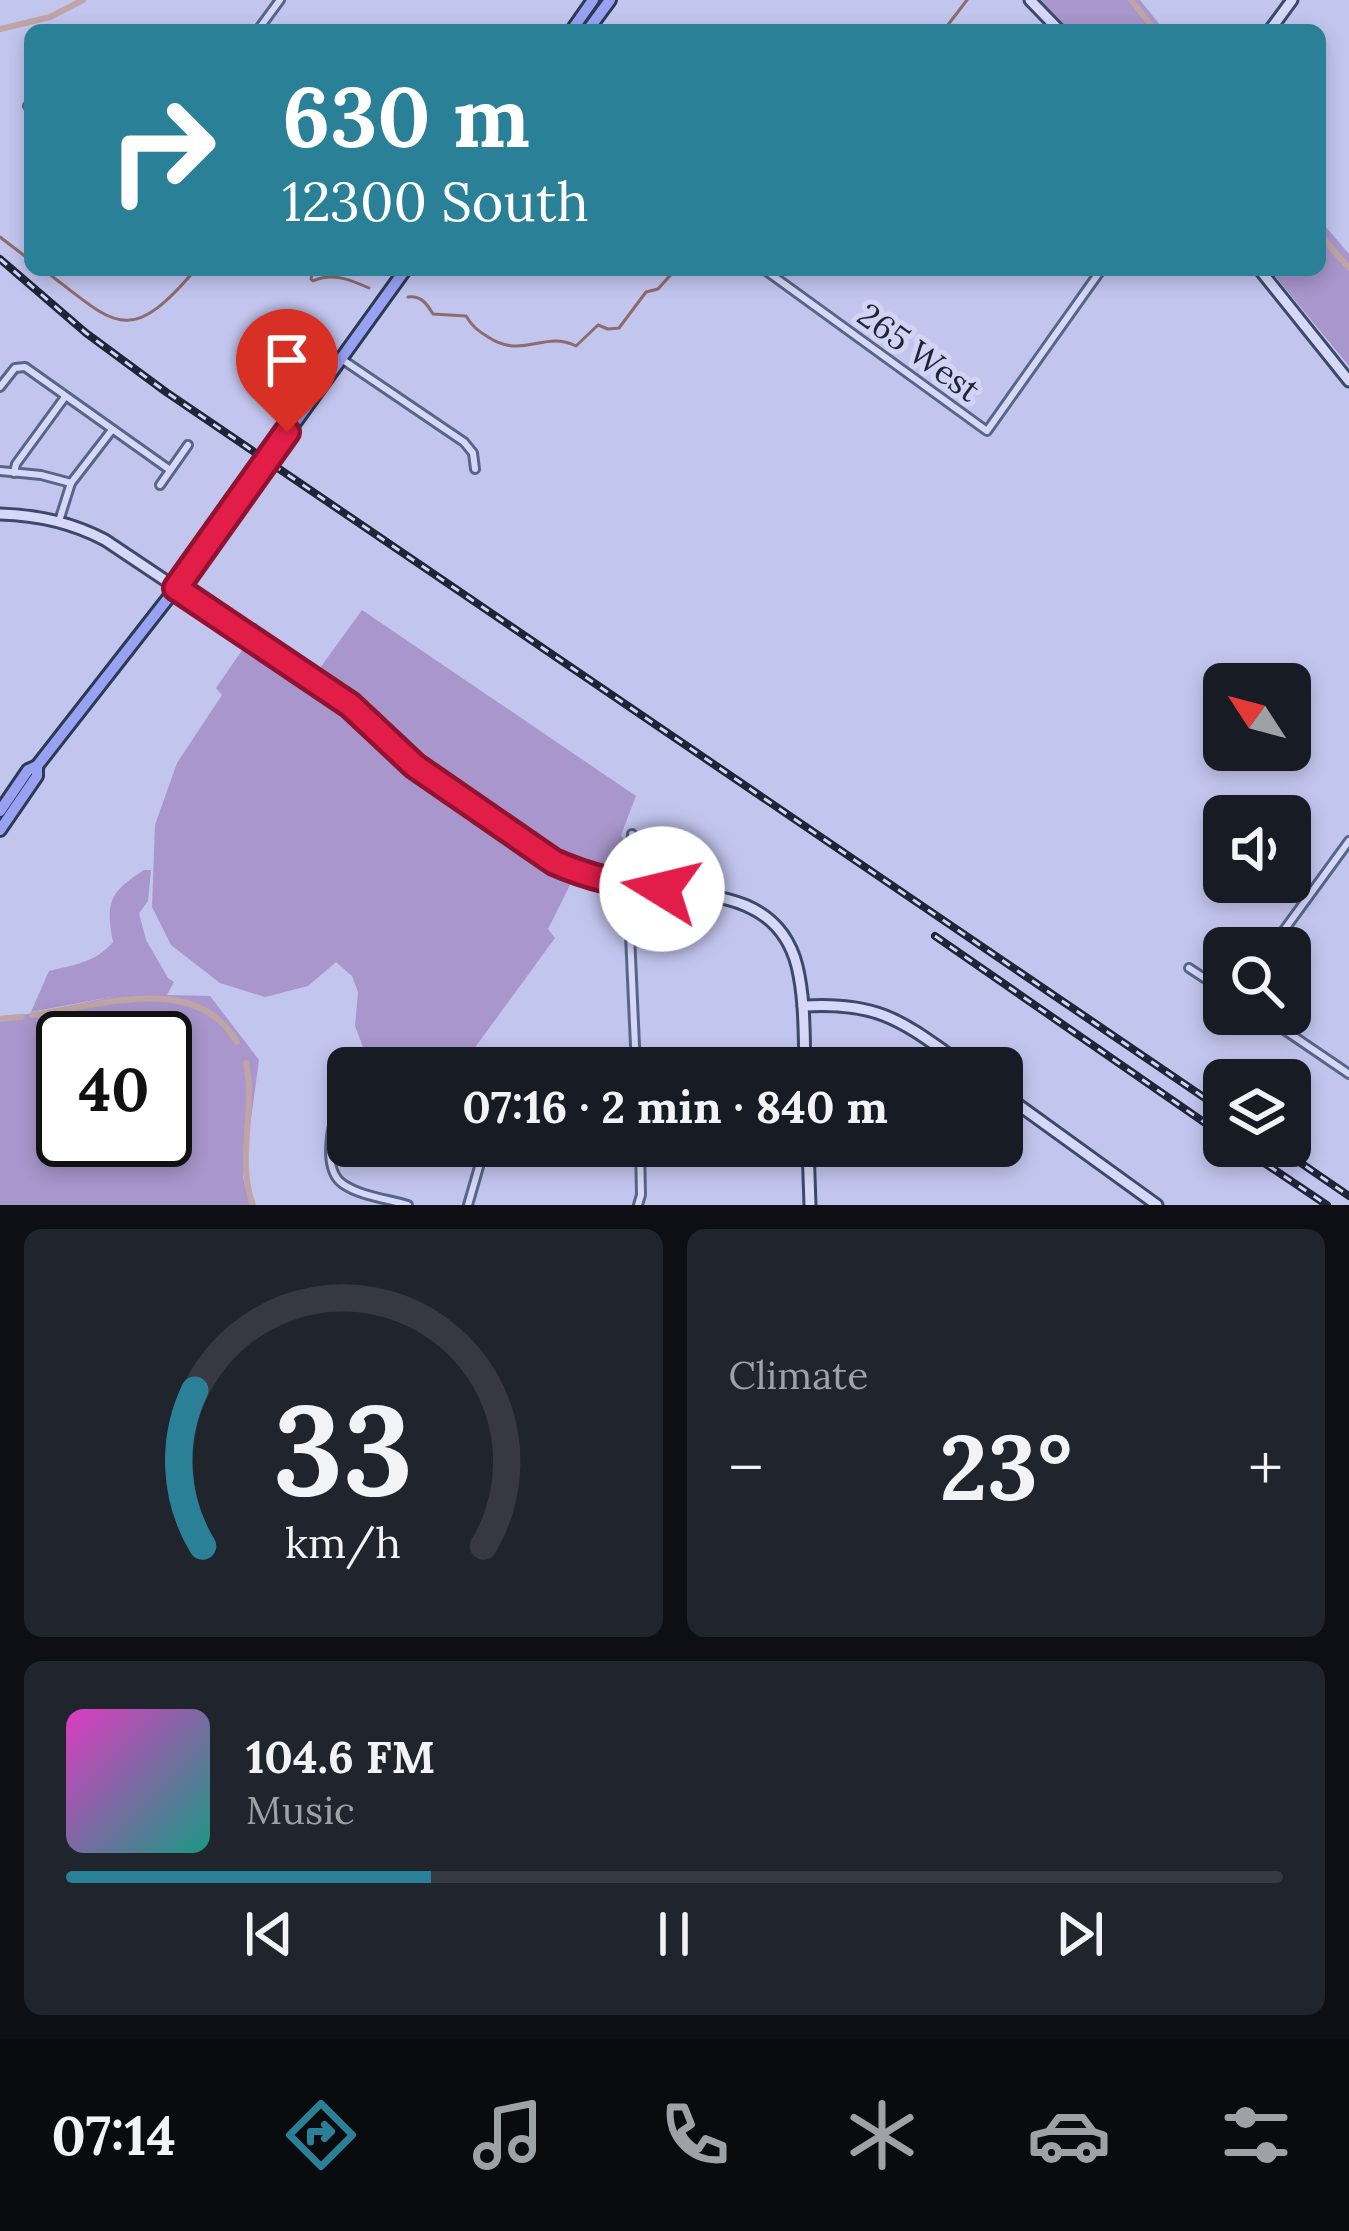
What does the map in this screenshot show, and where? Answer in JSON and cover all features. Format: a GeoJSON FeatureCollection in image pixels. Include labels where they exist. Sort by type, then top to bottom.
{"type":"FeatureCollection","features":[{"type":"Feature","properties":{"kind":"main road"},"geometry":{"type":"LineString","coordinates":[[0,811],[176,588],[401,276]]}},
{"type":"Feature","properties":{"kind":"main road"},"geometry":{"type":"LineString","coordinates":[[0,830],[37,776],[37,766]]}},
{"type":"Feature","properties":{"kind":"street"},"geometry":{"type":"LineString","coordinates":[[1030,0],[1053,24]]}},
{"type":"Feature","properties":{"kind":"street","name":"265 West"},"geometry":{"type":"LineString","coordinates":[[773,276],[987,431],[1097,276]]}},
{"type":"Feature","properties":{"kind":"street"},"geometry":{"type":"LineString","coordinates":[[1265,276],[1349,381]]}},
{"type":"Feature","properties":{"kind":"street"},"geometry":{"type":"LineString","coordinates":[[341,358],[464,442],[473,453],[476,469]]}},
{"type":"Feature","properties":{"kind":"street"},"geometry":{"type":"LineString","coordinates":[[0,387],[19,366],[30,370],[170,470]]}},
{"type":"Feature","properties":{"kind":"street"},"geometry":{"type":"LineString","coordinates":[[14,473],[65,396]]}},
{"type":"Feature","properties":{"kind":"street"},"geometry":{"type":"LineString","coordinates":[[59,521],[71,483],[112,430]]}},
{"type":"Feature","properties":{"kind":"street"},"geometry":{"type":"LineString","coordinates":[[160,485],[188,445]]}},
{"type":"Feature","properties":{"kind":"street"},"geometry":{"type":"LineString","coordinates":[[0,471],[71,483]]}},
{"type":"Feature","properties":{"kind":"street"},"geometry":{"type":"LineString","coordinates":[[0,514],[43,517],[105,540],[350,705],[415,766],[554,862],[632,886],[713,895],[763,916],[775,926],[796,963],[804,1047]]}},
{"type":"Feature","properties":{"kind":"street"},"geometry":{"type":"LineString","coordinates":[[632,834],[635,1047]]}},
{"type":"Feature","properties":{"kind":"street"},"geometry":{"type":"LineString","coordinates":[[1286,927],[1349,841]]}},
{"type":"Feature","properties":{"kind":"street"},"geometry":{"type":"LineString","coordinates":[[1190,968],[1203,977]]}},
{"type":"Feature","properties":{"kind":"street"},"geometry":{"type":"LineString","coordinates":[[803,1006],[871,1009],[909,1026],[938,1047]]}},
{"type":"Feature","properties":{"kind":"street"},"geometry":{"type":"LineString","coordinates":[[1292,1035],[1349,1074]]}},
{"type":"Feature","properties":{"kind":"street"},"geometry":{"type":"LineString","coordinates":[[1023,1108],[1157,1205]]}},
{"type":"Feature","properties":{"kind":"street"},"geometry":{"type":"LineString","coordinates":[[332,1167],[343,1184],[408,1205]]}},
{"type":"Feature","properties":{"kind":"street"},"geometry":{"type":"LineString","coordinates":[[468,1205],[479,1167]]}},
{"type":"Feature","properties":{"kind":"street"},"geometry":{"type":"LineString","coordinates":[[638,1205],[640,1167]]}},
{"type":"Feature","properties":{"kind":"street"},"geometry":{"type":"LineString","coordinates":[[809,1167],[810,1205]]}},
{"type":"Feature","properties":{"kind":"shaded area"},"geometry":{"type":"Polygon","coordinates":[[[1037,0],[1140,0],[1159,24],[1060,24],[1037,0]]]}},
{"type":"Feature","properties":{"kind":"shaded area"},"geometry":{"type":"Polygon","coordinates":[[[1326,227],[1349,254],[1349,366],[1275,276],[1326,276],[1326,227]]]}},
{"type":"Feature","properties":{"kind":"shaded area"},"geometry":{"type":"Polygon","coordinates":[[[362,610],[636,796],[621,835],[627,846],[626,875],[619,878],[579,867],[548,929],[555,938],[475,1047],[363,1047],[355,1026],[358,992],[352,976],[336,962],[308,986],[265,997],[220,983],[171,945],[152,907],[155,825],[177,763],[222,695],[216,688],[245,646],[307,686],[362,610]]]}},
{"type":"Feature","properties":{"kind":"shaded area"},"geometry":{"type":"Polygon","coordinates":[[[144,870],[151,870],[148,901],[139,913],[146,940],[174,982],[167,995],[210,996],[259,1060],[243,1178],[256,1205],[0,1205],[0,1016],[36,1012],[36,1167],[192,1167],[192,1011],[43,1011],[121,995],[31,1012],[49,971],[92,958],[113,942],[110,907],[117,892],[144,870]]]}},
{"type":"Feature","properties":{"kind":"waterway"},"geometry":{"type":"LineString","coordinates":[[0,29],[50,17],[83,0]]}},
{"type":"Feature","properties":{"kind":"waterway"},"geometry":{"type":"LineString","coordinates":[[949,24],[967,0]]}},
{"type":"Feature","properties":{"kind":"waterway"},"geometry":{"type":"LineString","coordinates":[[1131,0],[1150,24]]}},
{"type":"Feature","properties":{"kind":"waterway"},"geometry":{"type":"LineString","coordinates":[[0,237],[24,255]]}},
{"type":"Feature","properties":{"kind":"waterway"},"geometry":{"type":"LineString","coordinates":[[1326,242],[1349,268]]}},
{"type":"Feature","properties":{"kind":"waterway"},"geometry":{"type":"LineString","coordinates":[[52,276],[105,315],[121,320],[153,311],[189,276]]}},
{"type":"Feature","properties":{"kind":"waterway"},"geometry":{"type":"LineString","coordinates":[[312,276],[313,281],[334,277],[369,288]]}},
{"type":"Feature","properties":{"kind":"waterway"},"geometry":{"type":"LineString","coordinates":[[408,297],[420,299],[433,314],[466,316],[478,330],[501,343],[523,346],[554,341],[576,346],[598,325],[619,328],[646,292],[658,289],[670,276]]}},
{"type":"Feature","properties":{"kind":"waterway"},"geometry":{"type":"LineString","coordinates":[[32,1015],[115,1001],[171,1000],[197,1006],[219,1020],[237,1042]]}},
{"type":"Feature","properties":{"kind":"waterway"},"geometry":{"type":"LineString","coordinates":[[0,1019],[21,1017]]}},
{"type":"Feature","properties":{"kind":"waterway"},"geometry":{"type":"LineString","coordinates":[[246,1063],[246,1170],[253,1205]]}},
{"type":"Feature","properties":{"kind":"railway"},"geometry":{"type":"LineString","coordinates":[[0,259],[86,333],[166,392],[1203,1097]]}},
{"type":"Feature","properties":{"kind":"railway"},"geometry":{"type":"LineString","coordinates":[[935,936],[1203,1121]]}},
{"type":"Feature","properties":{"kind":"railway"},"geometry":{"type":"LineString","coordinates":[[1270,1167],[1327,1205]]}},
{"type":"Feature","properties":{"kind":"railway"},"geometry":{"type":"LineString","coordinates":[[1307,1167],[1349,1196]]}},
{"type":"Feature","properties":{"kind":"route"},"geometry":{"type":"LineString","coordinates":[[287,432],[176,588],[350,705],[415,766],[554,862],[617,884],[662,889]]}}]}
